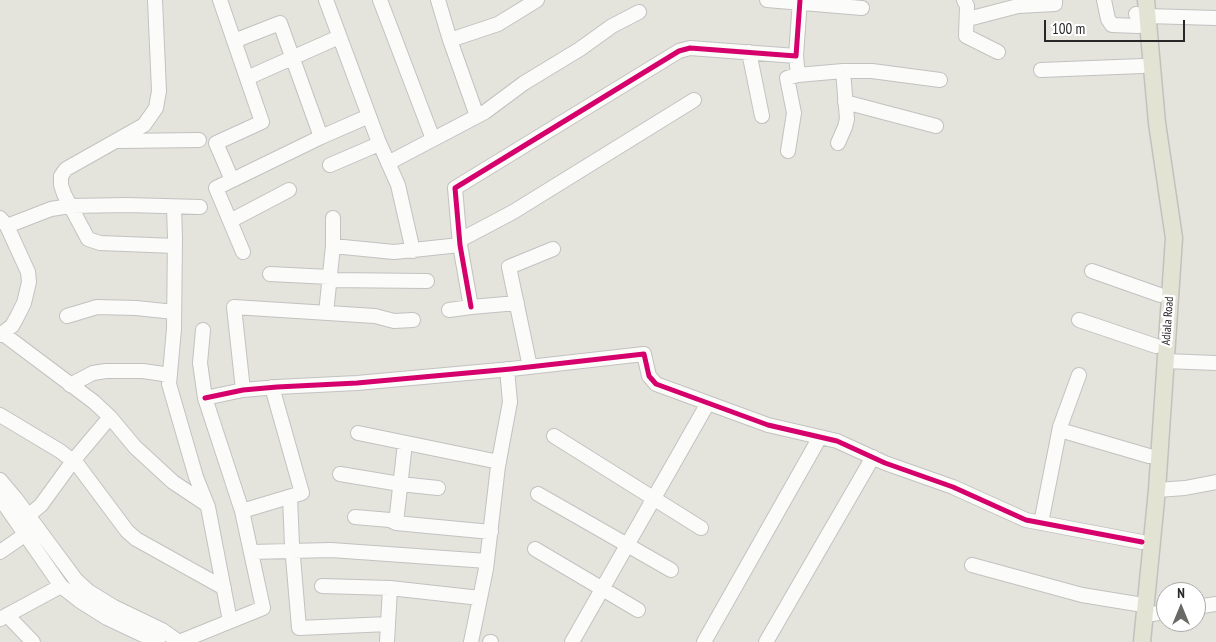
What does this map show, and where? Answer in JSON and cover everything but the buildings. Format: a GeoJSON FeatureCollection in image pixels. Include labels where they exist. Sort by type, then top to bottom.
{"type":"FeatureCollection","features":[{"type":"Feature","properties":{"kind":"main road","name":"Adiala Road"},"geometry":{"type":"LineString","coordinates":[[1140,11],[1142,66],[1148,125],[1164,240],[1142,542],[1142,642]]}},
{"type":"Feature","properties":{"kind":"main road","name":"Adiala Road"},"geometry":{"type":"LineString","coordinates":[[1134,642],[1141,610],[1157,490],[1174,238],[1140,11]]}},
{"type":"Feature","properties":{"kind":"street"},"geometry":{"type":"LineString","coordinates":[[155,0],[159,91],[156,108],[144,125],[66,169],[61,176],[61,185],[88,239],[100,243],[175,246]]}},
{"type":"Feature","properties":{"kind":"street"},"geometry":{"type":"LineString","coordinates":[[220,0],[262,122],[216,143],[232,180]]}},
{"type":"Feature","properties":{"kind":"street"},"geometry":{"type":"LineString","coordinates":[[326,0],[379,144],[398,185],[413,251]]}},
{"type":"Feature","properties":{"kind":"street"},"geometry":{"type":"LineString","coordinates":[[380,0],[433,139]]}},
{"type":"Feature","properties":{"kind":"street"},"geometry":{"type":"LineString","coordinates":[[438,0],[477,116]]}},
{"type":"Feature","properties":{"kind":"street"},"geometry":{"type":"LineString","coordinates":[[450,40],[498,24],[537,0]]}},
{"type":"Feature","properties":{"kind":"street"},"geometry":{"type":"LineString","coordinates":[[767,0],[862,8]]}},
{"type":"Feature","properties":{"kind":"street"},"geometry":{"type":"LineString","coordinates":[[964,0],[967,6],[968,18],[966,36],[998,52]]}},
{"type":"Feature","properties":{"kind":"street"},"geometry":{"type":"LineString","coordinates":[[968,18],[1018,6],[1055,4],[1055,0]]}},
{"type":"Feature","properties":{"kind":"street"},"geometry":{"type":"LineString","coordinates":[[1104,0],[1108,19],[1112,25],[1140,11],[1216,18]]}},
{"type":"Feature","properties":{"kind":"street"},"geometry":{"type":"LineString","coordinates":[[798,75],[796,56],[800,2]]}},
{"type":"Feature","properties":{"kind":"street"},"geometry":{"type":"LineString","coordinates":[[388,163],[477,116],[612,26],[639,12]]}},
{"type":"Feature","properties":{"kind":"street"},"geometry":{"type":"LineString","coordinates":[[234,41],[280,23],[321,137]]}},
{"type":"Feature","properties":{"kind":"street"},"geometry":{"type":"LineString","coordinates":[[247,78],[339,37]]}},
{"type":"Feature","properties":{"kind":"street"},"geometry":{"type":"LineString","coordinates":[[471,307],[460,243],[455,188],[680,51],[690,48],[796,56]]}},
{"type":"Feature","properties":{"kind":"street"},"geometry":{"type":"LineString","coordinates":[[749,52],[762,116]]}},
{"type":"Feature","properties":{"kind":"street"},"geometry":{"type":"LineString","coordinates":[[1041,70],[1142,66]]}},
{"type":"Feature","properties":{"kind":"street"},"geometry":{"type":"LineString","coordinates":[[838,143],[847,119],[843,71]]}},
{"type":"Feature","properties":{"kind":"street"},"geometry":{"type":"LineString","coordinates":[[788,151],[794,113],[787,78],[798,75],[843,71],[872,71],[940,80]]}},
{"type":"Feature","properties":{"kind":"street"},"geometry":{"type":"LineString","coordinates":[[333,246],[394,252],[413,251],[460,243],[694,100]]}},
{"type":"Feature","properties":{"kind":"street"},"geometry":{"type":"LineString","coordinates":[[845,102],[936,126]]}},
{"type":"Feature","properties":{"kind":"street"},"geometry":{"type":"LineString","coordinates":[[243,252],[216,188],[369,116]]}},
{"type":"Feature","properties":{"kind":"street"},"geometry":{"type":"LineString","coordinates":[[116,141],[199,140]]}},
{"type":"Feature","properties":{"kind":"street"},"geometry":{"type":"LineString","coordinates":[[330,165],[379,144]]}},
{"type":"Feature","properties":{"kind":"street"},"geometry":{"type":"LineString","coordinates":[[230,222],[290,190]]}},
{"type":"Feature","properties":{"kind":"street"},"geometry":{"type":"LineString","coordinates":[[200,207],[70,206],[3,222],[28,272],[29,282],[24,303],[18,317],[12,326],[1,334],[110,417],[134,447],[173,482],[206,504]]}},
{"type":"Feature","properties":{"kind":"street"},"geometry":{"type":"LineString","coordinates":[[174,207],[174,312],[169,384],[196,478],[206,504],[230,621]]}},
{"type":"Feature","properties":{"kind":"street"},"geometry":{"type":"LineString","coordinates":[[326,313],[333,246],[333,218]]}},
{"type":"Feature","properties":{"kind":"street"},"geometry":{"type":"LineString","coordinates":[[530,367],[509,267],[553,250]]}},
{"type":"Feature","properties":{"kind":"street"},"geometry":{"type":"LineString","coordinates":[[1092,271],[1160,295]]}},
{"type":"Feature","properties":{"kind":"street"},"geometry":{"type":"LineString","coordinates":[[270,274],[427,281]]}},
{"type":"Feature","properties":{"kind":"street"},"geometry":{"type":"LineString","coordinates":[[449,310],[517,304]]}},
{"type":"Feature","properties":{"kind":"street"},"geometry":{"type":"LineString","coordinates":[[67,316],[97,307],[136,308],[174,312]]}},
{"type":"Feature","properties":{"kind":"street"},"geometry":{"type":"LineString","coordinates":[[243,390],[234,307],[375,316],[394,321],[413,320]]}},
{"type":"Feature","properties":{"kind":"street"},"geometry":{"type":"LineString","coordinates":[[1080,320],[1156,346]]}},
{"type":"Feature","properties":{"kind":"street"},"geometry":{"type":"LineString","coordinates":[[0,498],[88,591],[162,630],[179,642],[263,608],[242,511],[205,398],[200,363],[203,330]]}},
{"type":"Feature","properties":{"kind":"street"},"geometry":{"type":"LineString","coordinates":[[205,398],[243,390],[272,387],[357,383],[644,354],[649,376],[656,384],[768,425],[837,441],[872,457],[953,487],[1026,520],[1142,542]]}},
{"type":"Feature","properties":{"kind":"street"},"geometry":{"type":"LineString","coordinates":[[1165,361],[1216,363]]}},
{"type":"Feature","properties":{"kind":"street"},"geometry":{"type":"LineString","coordinates":[[471,642],[487,561],[499,462],[510,402],[507,369]]}},
{"type":"Feature","properties":{"kind":"street"},"geometry":{"type":"LineString","coordinates":[[70,385],[93,373],[106,371],[144,371],[170,375]]}},
{"type":"Feature","properties":{"kind":"street"},"geometry":{"type":"LineString","coordinates":[[1040,523],[1060,430],[1079,375]]}},
{"type":"Feature","properties":{"kind":"street"},"geometry":{"type":"LineString","coordinates":[[242,511],[300,494],[302,490],[272,387]]}},
{"type":"Feature","properties":{"kind":"street"},"geometry":{"type":"LineString","coordinates":[[572,642],[708,403]]}},
{"type":"Feature","properties":{"kind":"street"},"geometry":{"type":"LineString","coordinates":[[0,415],[60,451],[73,461],[88,476],[127,531],[136,539],[224,588]]}},
{"type":"Feature","properties":{"kind":"street"},"geometry":{"type":"LineString","coordinates":[[0,552],[41,505],[73,461],[110,417]]}},
{"type":"Feature","properties":{"kind":"street"},"geometry":{"type":"LineString","coordinates":[[1060,430],[1149,456]]}},
{"type":"Feature","properties":{"kind":"street"},"geometry":{"type":"LineString","coordinates":[[358,433],[499,462]]}},
{"type":"Feature","properties":{"kind":"street"},"geometry":{"type":"LineString","coordinates":[[554,436],[701,528]]}},
{"type":"Feature","properties":{"kind":"street"},"geometry":{"type":"LineString","coordinates":[[704,642],[820,437]]}},
{"type":"Feature","properties":{"kind":"street"},"geometry":{"type":"LineString","coordinates":[[396,523],[404,443]]}},
{"type":"Feature","properties":{"kind":"street"},"geometry":{"type":"LineString","coordinates":[[766,642],[872,457]]}},
{"type":"Feature","properties":{"kind":"street"},"geometry":{"type":"LineString","coordinates":[[340,474],[438,488]]}},
{"type":"Feature","properties":{"kind":"street"},"geometry":{"type":"LineString","coordinates":[[0,480],[61,586],[107,618],[151,640]]}},
{"type":"Feature","properties":{"kind":"street"},"geometry":{"type":"LineString","coordinates":[[1157,490],[1185,488],[1216,482]]}},
{"type":"Feature","properties":{"kind":"street"},"geometry":{"type":"LineString","coordinates":[[538,494],[671,570]]}},
{"type":"Feature","properties":{"kind":"street"},"geometry":{"type":"LineString","coordinates":[[290,497],[292,550],[299,628],[388,624]]}},
{"type":"Feature","properties":{"kind":"street"},"geometry":{"type":"LineString","coordinates":[[355,517],[491,532]]}},
{"type":"Feature","properties":{"kind":"street"},"geometry":{"type":"LineString","coordinates":[[535,549],[638,610]]}},
{"type":"Feature","properties":{"kind":"street"},"geometry":{"type":"LineString","coordinates":[[251,552],[331,550],[487,561]]}},
{"type":"Feature","properties":{"kind":"street"},"geometry":{"type":"LineString","coordinates":[[52,572],[64,564]]}},
{"type":"Feature","properties":{"kind":"street"},"geometry":{"type":"LineString","coordinates":[[972,565],[1141,610],[1156,611]]}},
{"type":"Feature","properties":{"kind":"street"},"geometry":{"type":"LineString","coordinates":[[33,642],[4,617],[61,586]]}},
{"type":"Feature","properties":{"kind":"street"},"geometry":{"type":"LineString","coordinates":[[322,586],[390,588],[480,598]]}},
{"type":"Feature","properties":{"kind":"street"},"geometry":{"type":"LineString","coordinates":[[386,642],[390,588]]}},
{"type":"Feature","properties":{"kind":"cycle path"},"geometry":{"type":"LineString","coordinates":[[471,307],[460,245],[455,188],[679,51],[690,48],[796,56],[800,0]]}},
{"type":"Feature","properties":{"kind":"cycle path"},"geometry":{"type":"LineString","coordinates":[[205,398],[243,390],[357,383],[511,369],[644,354],[649,376],[656,384],[768,425],[837,441],[885,463],[953,487],[1026,520],[1142,542]]}}]}
